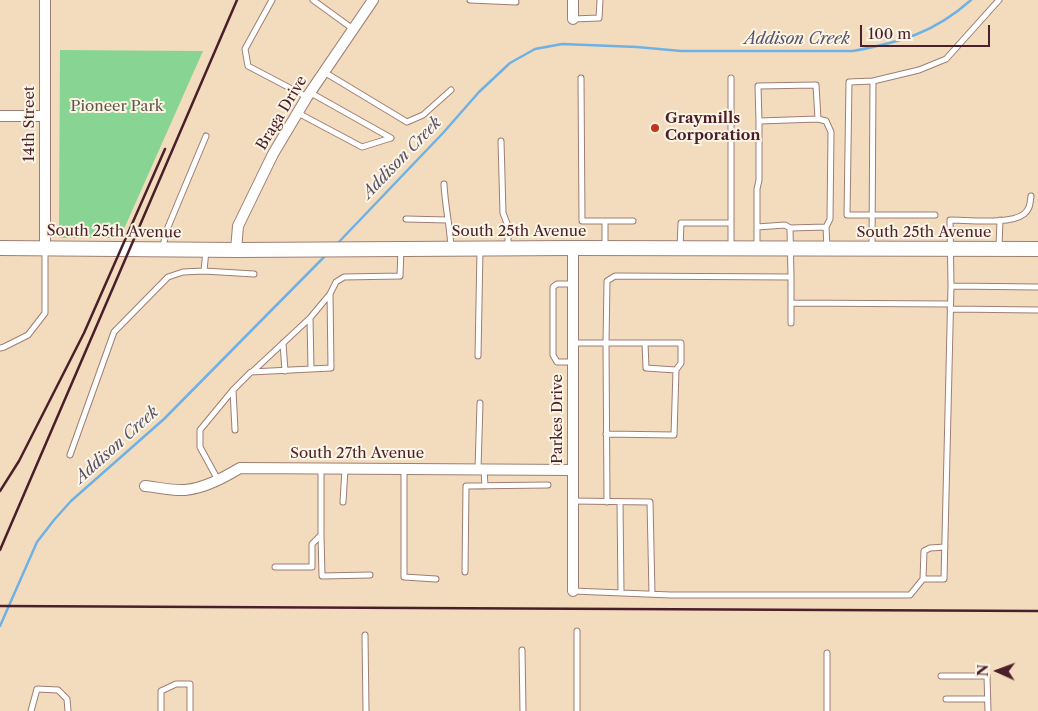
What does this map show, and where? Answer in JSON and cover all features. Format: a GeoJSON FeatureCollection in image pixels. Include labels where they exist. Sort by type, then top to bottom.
{"type":"FeatureCollection","features":[{"type":"Feature","properties":{"kind":"main road","name":"South 25th Avenue"},"geometry":{"type":"LineString","coordinates":[[0,248],[206,250],[400,248],[1038,249]]}},
{"type":"Feature","properties":{"kind":"street","name":"14th Street"},"geometry":{"type":"LineString","coordinates":[[45,0],[45,248]]}},
{"type":"Feature","properties":{"kind":"street","name":"Braga Drive"},"geometry":{"type":"LineString","coordinates":[[236,250],[238,226],[273,154],[297,113],[373,0]]}},
{"type":"Feature","properties":{"kind":"street"},"geometry":{"type":"LineString","coordinates":[[573,0],[573,19]]}},
{"type":"Feature","properties":{"kind":"street"},"geometry":{"type":"LineString","coordinates":[[0,116],[45,116]]}},
{"type":"Feature","properties":{"kind":"street","name":"Parkes Drive"},"geometry":{"type":"LineString","coordinates":[[572,248],[573,591]]}},
{"type":"Feature","properties":{"kind":"street","name":"South 27th Avenue"},"geometry":{"type":"LineString","coordinates":[[145,486],[183,490],[200,487],[240,468],[573,470]]}},
{"type":"Feature","properties":{"kind":"lane"},"geometry":{"type":"LineString","coordinates":[[272,0],[244,49],[248,66],[309,95],[391,138],[362,147],[297,113]]}},
{"type":"Feature","properties":{"kind":"lane"},"geometry":{"type":"LineString","coordinates":[[313,0],[353,29]]}},
{"type":"Feature","properties":{"kind":"lane"},"geometry":{"type":"LineString","coordinates":[[470,0],[516,2]]}},
{"type":"Feature","properties":{"kind":"lane"},"geometry":{"type":"LineString","coordinates":[[573,19],[599,18],[600,0]]}},
{"type":"Feature","properties":{"kind":"lane"},"geometry":{"type":"LineString","coordinates":[[934,215],[847,215],[849,82],[873,81],[919,70],[946,59],[999,0]]}},
{"type":"Feature","properties":{"kind":"lane"},"geometry":{"type":"LineString","coordinates":[[324,72],[407,122],[423,115],[451,90]]}},
{"type":"Feature","properties":{"kind":"lane"},"geometry":{"type":"LineString","coordinates":[[580,78],[582,221],[632,221]]}},
{"type":"Feature","properties":{"kind":"lane"},"geometry":{"type":"LineString","coordinates":[[731,78],[731,248]]}},
{"type":"Feature","properties":{"kind":"lane"},"geometry":{"type":"LineString","coordinates":[[872,249],[873,81]]}},
{"type":"Feature","properties":{"kind":"lane"},"geometry":{"type":"LineString","coordinates":[[757,249],[757,188],[760,180],[758,86],[816,85],[818,119]]}},
{"type":"Feature","properties":{"kind":"lane"},"geometry":{"type":"LineString","coordinates":[[759,121],[818,119],[826,121],[831,132],[830,219],[826,227],[827,249]]}},
{"type":"Feature","properties":{"kind":"lane"},"geometry":{"type":"LineString","coordinates":[[162,249],[168,227],[206,136]]}},
{"type":"Feature","properties":{"kind":"lane"},"geometry":{"type":"LineString","coordinates":[[501,141],[503,213],[508,226],[508,248]]}},
{"type":"Feature","properties":{"kind":"lane"},"geometry":{"type":"LineString","coordinates":[[444,184],[451,248]]}},
{"type":"Feature","properties":{"kind":"lane"},"geometry":{"type":"LineString","coordinates":[[923,579],[944,579],[951,286],[950,220],[1000,220],[1016,218],[1024,214],[1030,206],[1030,196]]}},
{"type":"Feature","properties":{"kind":"lane"},"geometry":{"type":"LineString","coordinates":[[406,219],[448,220]]}},
{"type":"Feature","properties":{"kind":"lane"},"geometry":{"type":"LineString","coordinates":[[999,249],[1000,220]]}},
{"type":"Feature","properties":{"kind":"lane"},"geometry":{"type":"LineString","coordinates":[[605,221],[605,248]]}},
{"type":"Feature","properties":{"kind":"lane"},"geometry":{"type":"LineString","coordinates":[[680,248],[681,223],[731,223]]}},
{"type":"Feature","properties":{"kind":"lane"},"geometry":{"type":"LineString","coordinates":[[757,227],[784,225],[790,228],[826,227]]}},
{"type":"Feature","properties":{"kind":"lane"},"geometry":{"type":"LineString","coordinates":[[790,228],[792,323]]}},
{"type":"Feature","properties":{"kind":"lane"},"geometry":{"type":"LineString","coordinates":[[0,348],[28,334],[46,313],[45,248]]}},
{"type":"Feature","properties":{"kind":"lane"},"geometry":{"type":"LineString","coordinates":[[218,480],[200,447],[200,430],[233,390],[310,318],[330,294],[336,282],[344,277],[400,276],[400,248]]}},
{"type":"Feature","properties":{"kind":"lane"},"geometry":{"type":"LineString","coordinates":[[478,356],[480,248]]}},
{"type":"Feature","properties":{"kind":"lane"},"geometry":{"type":"LineString","coordinates":[[204,271],[206,250]]}},
{"type":"Feature","properties":{"kind":"lane"},"geometry":{"type":"LineString","coordinates":[[70,455],[114,332],[168,277],[183,272],[204,271],[254,274]]}},
{"type":"Feature","properties":{"kind":"lane"},"geometry":{"type":"LineString","coordinates":[[607,502],[607,281],[616,276],[791,277]]}},
{"type":"Feature","properties":{"kind":"lane"},"geometry":{"type":"LineString","coordinates":[[573,284],[557,284],[554,287],[553,355],[557,362],[573,362]]}},
{"type":"Feature","properties":{"kind":"lane"},"geometry":{"type":"LineString","coordinates":[[951,286],[1038,287]]}},
{"type":"Feature","properties":{"kind":"lane"},"geometry":{"type":"LineString","coordinates":[[251,372],[331,368],[330,294]]}},
{"type":"Feature","properties":{"kind":"lane"},"geometry":{"type":"LineString","coordinates":[[791,303],[1038,310]]}},
{"type":"Feature","properties":{"kind":"lane"},"geometry":{"type":"LineString","coordinates":[[310,318],[311,369]]}},
{"type":"Feature","properties":{"kind":"lane"},"geometry":{"type":"LineString","coordinates":[[283,343],[285,371]]}},
{"type":"Feature","properties":{"kind":"lane"},"geometry":{"type":"LineString","coordinates":[[573,343],[681,343],[681,363],[676,370],[674,435],[606,434]]}},
{"type":"Feature","properties":{"kind":"lane"},"geometry":{"type":"LineString","coordinates":[[645,343],[646,368],[676,370]]}},
{"type":"Feature","properties":{"kind":"lane"},"geometry":{"type":"LineString","coordinates":[[233,390],[235,430]]}},
{"type":"Feature","properties":{"kind":"lane"},"geometry":{"type":"LineString","coordinates":[[480,404],[481,470],[485,486]]}},
{"type":"Feature","properties":{"kind":"lane"},"geometry":{"type":"LineString","coordinates":[[321,468],[322,576],[370,575]]}},
{"type":"Feature","properties":{"kind":"lane"},"geometry":{"type":"LineString","coordinates":[[343,502],[345,469]]}},
{"type":"Feature","properties":{"kind":"lane"},"geometry":{"type":"LineString","coordinates":[[404,469],[404,577],[436,579]]}},
{"type":"Feature","properties":{"kind":"lane"},"geometry":{"type":"LineString","coordinates":[[464,572],[466,486],[548,485]]}},
{"type":"Feature","properties":{"kind":"lane"},"geometry":{"type":"LineString","coordinates":[[573,501],[650,502],[652,594]]}},
{"type":"Feature","properties":{"kind":"lane"},"geometry":{"type":"LineString","coordinates":[[620,502],[620,594]]}},
{"type":"Feature","properties":{"kind":"lane"},"geometry":{"type":"LineString","coordinates":[[275,567],[312,566],[312,544],[321,535]]}},
{"type":"Feature","properties":{"kind":"lane"},"geometry":{"type":"LineString","coordinates":[[573,591],[620,594],[910,595],[923,579],[924,551],[930,548],[945,547]]}},
{"type":"Feature","properties":{"kind":"lane"},"geometry":{"type":"LineString","coordinates":[[576,711],[577,631]]}},
{"type":"Feature","properties":{"kind":"lane"},"geometry":{"type":"LineString","coordinates":[[365,635],[366,711]]}},
{"type":"Feature","properties":{"kind":"lane"},"geometry":{"type":"LineString","coordinates":[[522,650],[522,711]]}},
{"type":"Feature","properties":{"kind":"lane"},"geometry":{"type":"LineString","coordinates":[[827,653],[827,711]]}},
{"type":"Feature","properties":{"kind":"lane"},"geometry":{"type":"LineString","coordinates":[[941,676],[987,676],[988,711]]}},
{"type":"Feature","properties":{"kind":"lane"},"geometry":{"type":"LineString","coordinates":[[161,711],[161,691],[176,684],[190,684],[190,711]]}},
{"type":"Feature","properties":{"kind":"lane"},"geometry":{"type":"LineString","coordinates":[[31,711],[37,689],[58,690],[67,699],[68,711]]}},
{"type":"Feature","properties":{"kind":"lane"},"geometry":{"type":"LineString","coordinates":[[946,699],[988,699]]}},
{"type":"Feature","properties":{"kind":"green space","name":"Pioneer Park"},"geometry":{"type":"Polygon","coordinates":[[[60,50],[203,51],[120,238],[59,238],[60,50]]]}},
{"type":"Feature","properties":{"kind":"waterway","name":"Addison Creek"},"geometry":{"type":"LineString","coordinates":[[336,245],[443,133],[479,92],[510,63],[535,49],[562,44],[681,51],[853,51],[902,40],[930,28],[944,21],[971,0]]}},
{"type":"Feature","properties":{"kind":"waterway","name":"Addison Creek"},"geometry":{"type":"LineString","coordinates":[[0,626],[37,542],[54,520],[71,501],[164,419],[327,254]]}},
{"type":"Feature","properties":{"kind":"railway"},"geometry":{"type":"LineString","coordinates":[[0,550],[237,0]]}},
{"type":"Feature","properties":{"kind":"railway"},"geometry":{"type":"LineString","coordinates":[[0,491],[19,461],[84,333],[165,149]]}},
{"type":"Feature","properties":{"kind":"railway"},"geometry":{"type":"LineString","coordinates":[[0,606],[1038,611]]}},
{"type":"Feature","properties":{"kind":"place","name":"Graymills Corporation"},"geometry":{"type":"Point","coordinates":[655,128]}}]}
